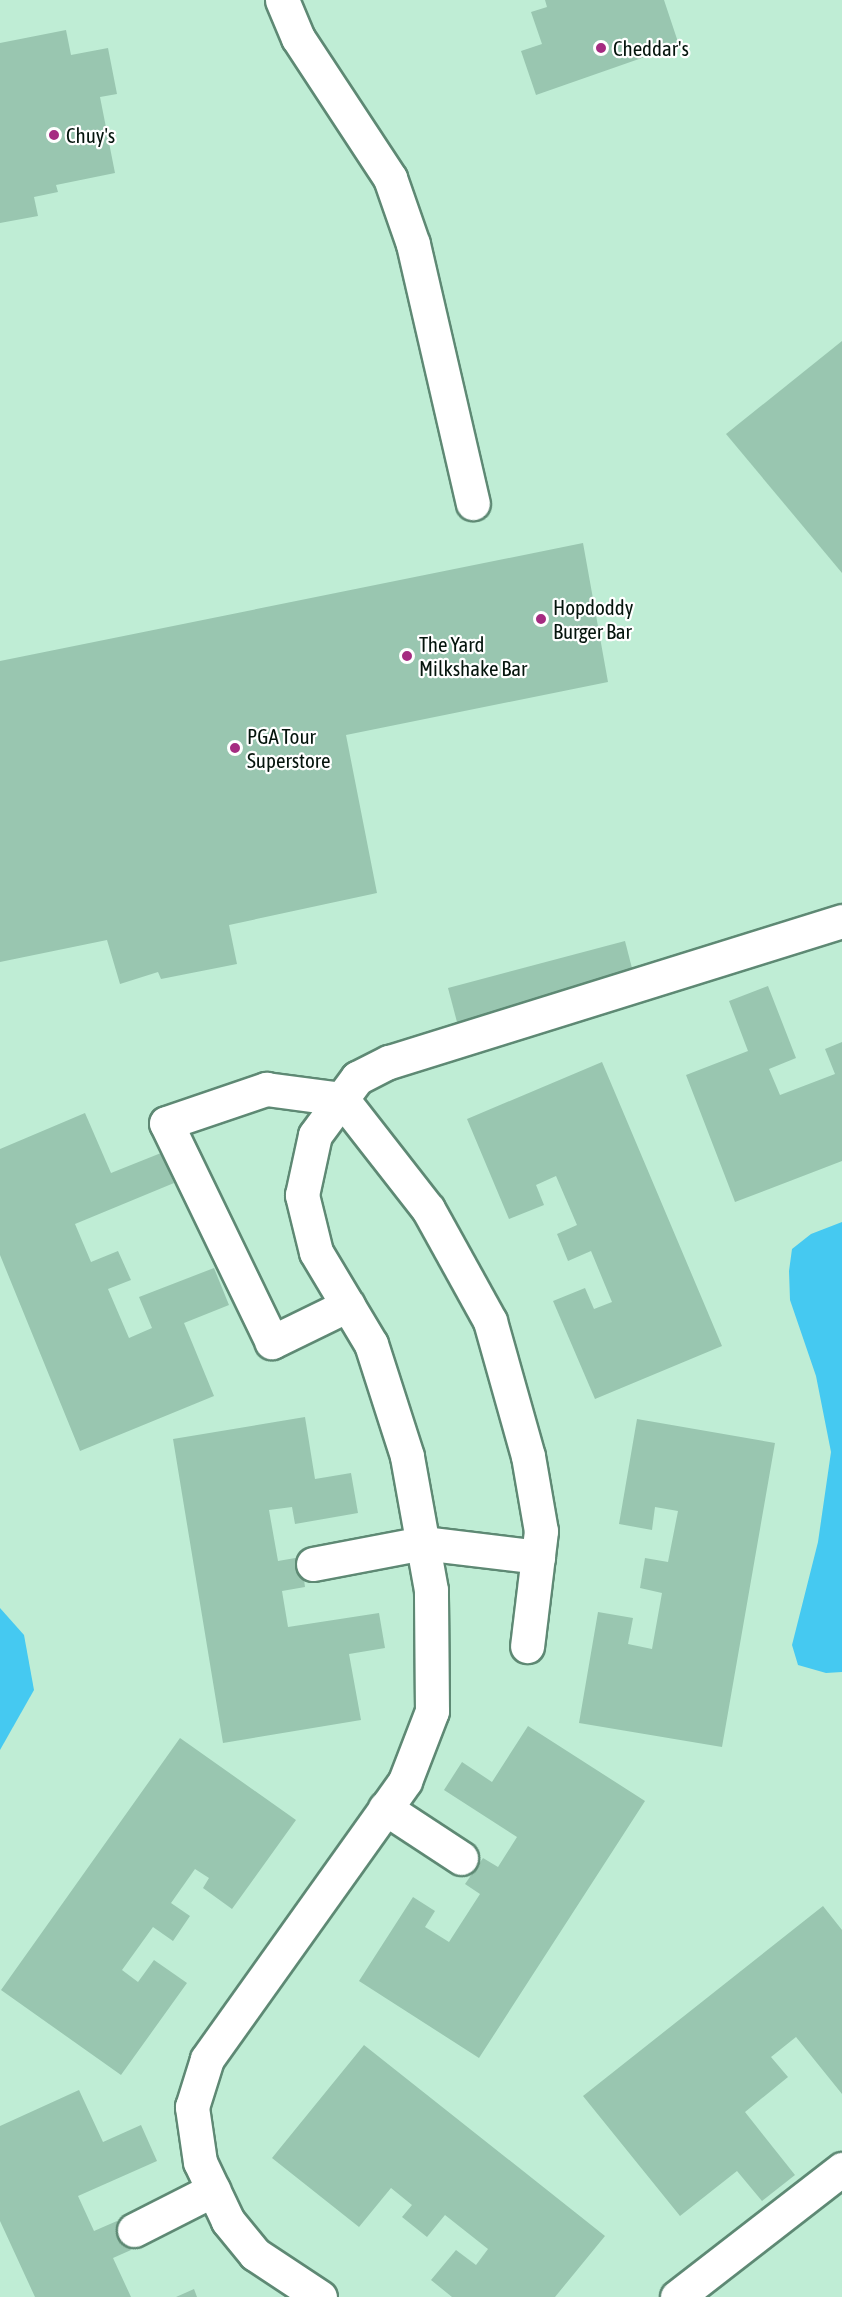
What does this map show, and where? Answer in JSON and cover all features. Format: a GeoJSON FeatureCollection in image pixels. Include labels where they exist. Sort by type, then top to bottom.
{"type":"FeatureCollection","features":[{"type":"Feature","properties":{"kind":"street"},"geometry":{"type":"LineString","coordinates":[[282,0],[298,38],[390,178],[413,244],[473,503]]}},
{"type":"Feature","properties":{"kind":"street"},"geometry":{"type":"LineString","coordinates":[[320,2297],[255,2254],[228,2221],[200,2162],[192,2107],[207,2059],[405,1781],[432,1711],[431,1590],[407,1456],[371,1344],[316,1252],[302,1195],[315,1135],[357,1078],[389,1062],[842,921]]}},
{"type":"Feature","properties":{"kind":"street"},"geometry":{"type":"LineString","coordinates":[[348,1305],[272,1342],[166,1123],[267,1089],[342,1099],[428,1209],[490,1321],[528,1456],[541,1531],[527,1646]]}},
{"type":"Feature","properties":{"kind":"street"},"geometry":{"type":"LineString","coordinates":[[313,1563],[423,1543],[538,1557]]}},
{"type":"Feature","properties":{"kind":"street"},"geometry":{"type":"LineString","coordinates":[[385,1808],[461,1858]]}},
{"type":"Feature","properties":{"kind":"street"},"geometry":{"type":"LineString","coordinates":[[676,2297],[842,2169]]}},
{"type":"Feature","properties":{"kind":"street"},"geometry":{"type":"LineString","coordinates":[[134,2230],[213,2190]]}},
{"type":"Feature","properties":{"kind":"water"},"geometry":{"type":"Polygon","coordinates":[[[842,1222],[842,1672],[826,1673],[798,1665],[792,1645],[818,1542],[831,1452],[816,1376],[790,1300],[789,1271],[792,1249],[811,1234],[842,1222]]]}},
{"type":"Feature","properties":{"kind":"water"},"geometry":{"type":"Polygon","coordinates":[[[0,1608],[24,1635],[34,1690],[0,1750],[0,1608]]]}},
{"type":"Feature","properties":{"kind":"building","name":"Cheddar's"},"geometry":{"type":"Polygon","coordinates":[[[545,0],[664,0],[679,45],[536,95],[521,51],[542,44],[531,12],[547,7],[545,0]]]}},
{"type":"Feature","properties":{"kind":"building","name":"Chuy's"},"geometry":{"type":"Polygon","coordinates":[[[66,30],[71,55],[108,48],[117,94],[100,97],[115,173],[56,185],[58,192],[34,197],[38,216],[0,223],[0,43],[66,30]]]}},
{"type":"Feature","properties":{"kind":"building"},"geometry":{"type":"Polygon","coordinates":[[[842,341],[842,573],[726,434],[842,341]]]}},
{"type":"Feature","properties":{"kind":"building"},"geometry":{"type":"Polygon","coordinates":[[[583,543],[608,682],[346,735],[377,893],[229,925],[237,964],[161,979],[158,972],[120,984],[107,940],[0,962],[0,661],[583,543]]]}},
{"type":"Feature","properties":{"kind":"building"},"geometry":{"type":"Polygon","coordinates":[[[625,941],[634,976],[457,1022],[448,988],[625,941]]]}},
{"type":"Feature","properties":{"kind":"building"},"geometry":{"type":"Polygon","coordinates":[[[768,986],[796,1058],[769,1069],[780,1095],[835,1074],[825,1049],[842,1042],[842,1161],[735,1202],[686,1075],[748,1051],[729,1001],[768,986]]]}},
{"type":"Feature","properties":{"kind":"building"},"geometry":{"type":"Polygon","coordinates":[[[602,1062],[722,1346],[595,1399],[553,1301],[585,1288],[594,1309],[612,1302],[591,1251],[568,1261],[557,1234],[577,1225],[556,1176],[536,1185],[544,1205],[509,1219],[467,1119],[602,1062]]]}},
{"type":"Feature","properties":{"kind":"building"},"geometry":{"type":"Polygon","coordinates":[[[85,1113],[111,1173],[161,1153],[174,1183],[75,1224],[91,1262],[118,1251],[131,1280],[108,1289],[129,1338],[152,1328],[139,1297],[214,1268],[229,1305],[184,1323],[214,1396],[80,1451],[0,1255],[0,1149],[85,1113]]]}},
{"type":"Feature","properties":{"kind":"building"},"geometry":{"type":"Polygon","coordinates":[[[305,1417],[315,1479],[351,1473],[358,1513],[295,1524],[292,1507],[269,1510],[278,1561],[301,1557],[305,1587],[282,1591],[288,1627],[379,1613],[385,1648],[349,1654],[361,1720],[223,1743],[173,1439],[305,1417]]]}},
{"type":"Feature","properties":{"kind":"building"},"geometry":{"type":"Polygon","coordinates":[[[637,1419],[775,1443],[722,1747],[579,1723],[598,1612],[633,1618],[628,1644],[652,1649],[662,1593],[640,1588],[645,1558],[668,1562],[678,1511],[655,1507],[652,1530],[619,1524],[637,1419]]]}},
{"type":"Feature","properties":{"kind":"building"},"geometry":{"type":"Polygon","coordinates":[[[528,1726],[645,1801],[479,2058],[359,1981],[413,1897],[435,1911],[425,1927],[449,1942],[480,1894],[465,1884],[483,1858],[498,1867],[517,1837],[444,1790],[462,1762],[492,1782],[528,1726]]]}},
{"type":"Feature","properties":{"kind":"building"},"geometry":{"type":"Polygon","coordinates":[[[180,1738],[296,1820],[232,1909],[203,1888],[209,1878],[195,1869],[171,1903],[190,1916],[173,1941],[153,1927],[122,1970],[138,1982],[154,1960],[187,1983],[121,2075],[1,1990],[180,1738]]]}},
{"type":"Feature","properties":{"kind":"building"},"geometry":{"type":"Polygon","coordinates":[[[823,1906],[842,1930],[842,2094],[796,2037],[771,2057],[788,2077],[745,2112],[795,2175],[762,2201],[737,2171],[680,2216],[583,2096],[823,1906]]]}},
{"type":"Feature","properties":{"kind":"building"},"geometry":{"type":"Polygon","coordinates":[[[364,2045],[605,2236],[555,2297],[452,2297],[431,2280],[456,2250],[476,2265],[488,2249],[445,2215],[427,2237],[402,2217],[412,2205],[391,2188],[359,2227],[272,2158],[364,2045]]]}},
{"type":"Feature","properties":{"kind":"building"},"geometry":{"type":"Polygon","coordinates":[[[79,2090],[103,2142],[141,2125],[157,2161],[78,2196],[94,2231],[117,2221],[131,2250],[113,2258],[131,2297],[35,2297],[0,2221],[0,2126],[79,2090]]]}},
{"type":"Feature","properties":{"kind":"building"},"geometry":{"type":"Polygon","coordinates":[[[194,2289],[197,2297],[176,2297],[194,2289]]]}},
{"type":"Feature","properties":{"kind":"place","name":"Cheddar's"},"geometry":{"type":"Point","coordinates":[601,48]}},
{"type":"Feature","properties":{"kind":"place","name":"Chuy's"},"geometry":{"type":"Point","coordinates":[54,135]}},
{"type":"Feature","properties":{"kind":"place","name":"Hopdoddy Burger Bar"},"geometry":{"type":"Point","coordinates":[541,619]}},
{"type":"Feature","properties":{"kind":"place","name":"The Yard Milkshake Bar"},"geometry":{"type":"Point","coordinates":[407,656]}},
{"type":"Feature","properties":{"kind":"place","name":"PGA Tour Superstore"},"geometry":{"type":"Point","coordinates":[235,748]}}]}
